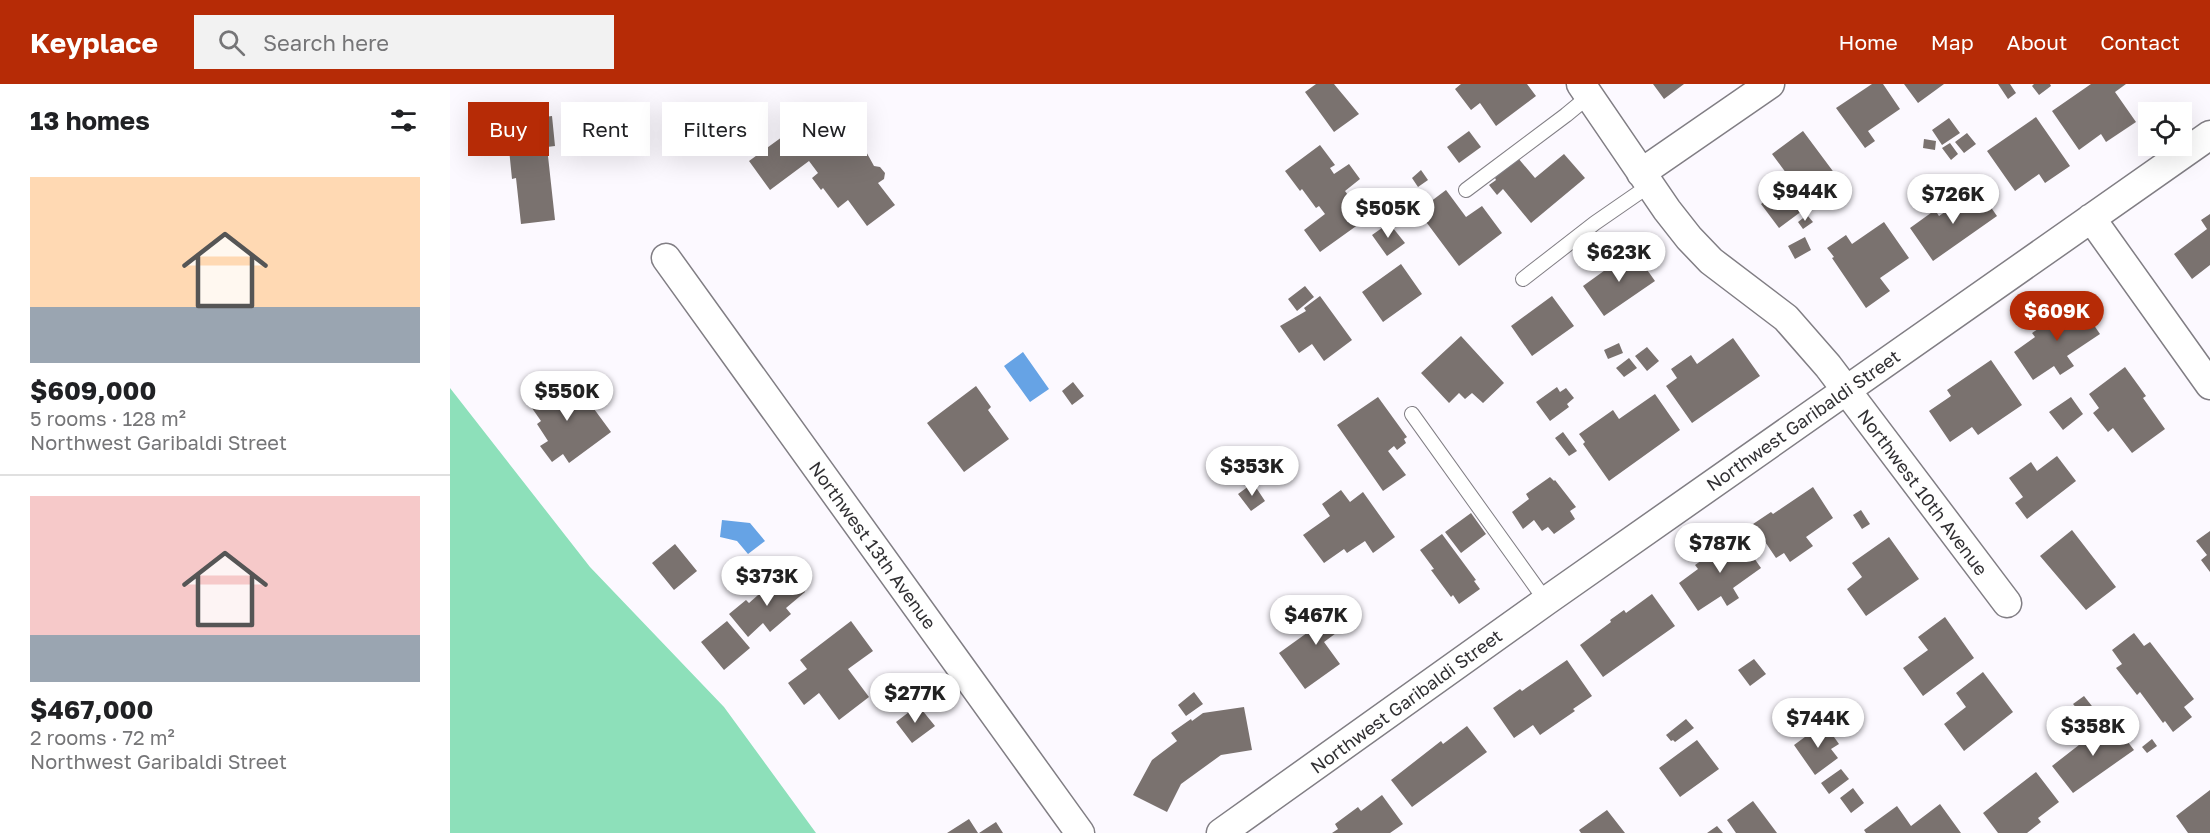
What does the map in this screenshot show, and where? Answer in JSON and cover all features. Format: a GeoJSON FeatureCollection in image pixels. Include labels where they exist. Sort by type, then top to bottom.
{"type":"FeatureCollection","features":[{"type":"Feature","properties":{"kind":"street"},"geometry":{"type":"LineString","coordinates":[[1646,179],[1770,84]]}},
{"type":"Feature","properties":{"kind":"street","name":"Northwest 10th Avenue"},"geometry":{"type":"LineString","coordinates":[[1585,90],[1689,238],[1711,261],[1786,318],[1828,366],[2007,603]]}},
{"type":"Feature","properties":{"kind":"street","name":"Northwest Garibaldi Street"},"geometry":{"type":"LineString","coordinates":[[1221,833],[1546,601],[2210,135]]}},
{"type":"Feature","properties":{"kind":"street"},"geometry":{"type":"LineString","coordinates":[[2091,218],[2210,385]]}},
{"type":"Feature","properties":{"kind":"street","name":"Northwest 13th Avenue"},"geometry":{"type":"LineString","coordinates":[[666,258],[1080,833]]}},
{"type":"Feature","properties":{"kind":"lane"},"geometry":{"type":"LineString","coordinates":[[1466,190],[1566,115],[1585,90]]}},
{"type":"Feature","properties":{"kind":"lane"},"geometry":{"type":"LineString","coordinates":[[1523,279],[1595,223],[1646,179]]}},
{"type":"Feature","properties":{"kind":"lane"},"geometry":{"type":"LineString","coordinates":[[1412,414],[1546,601]]}},
{"type":"Feature","properties":{"kind":"green space"},"geometry":{"type":"Polygon","coordinates":[[[450,388],[590,567],[724,707],[816,833],[450,833],[450,388]]]}},
{"type":"Feature","properties":{"kind":"water"},"geometry":{"type":"Polygon","coordinates":[[[1023,352],[1049,389],[1030,402],[1004,366],[1023,352]]]}},
{"type":"Feature","properties":{"kind":"water"},"geometry":{"type":"Polygon","coordinates":[[[722,520],[750,523],[765,541],[748,554],[737,541],[720,537],[722,520]]]}},
{"type":"Feature","properties":{"kind":"building"},"geometry":{"type":"Polygon","coordinates":[[[1316,84],[1334,84],[1359,114],[1334,132],[1305,92],[1316,84]]]}},
{"type":"Feature","properties":{"kind":"building"},"geometry":{"type":"Polygon","coordinates":[[[1461,84],[1527,84],[1536,96],[1496,126],[1480,103],[1471,110],[1455,89],[1461,84]]]}},
{"type":"Feature","properties":{"kind":"building"},"geometry":{"type":"Polygon","coordinates":[[[1653,84],[1684,84],[1664,99],[1653,84]]]}},
{"type":"Feature","properties":{"kind":"building"},"geometry":{"type":"Polygon","coordinates":[[[1872,84],[1883,84],[1900,109],[1868,131],[1875,141],[1865,148],[1836,108],[1872,84]]]}},
{"type":"Feature","properties":{"kind":"building"},"geometry":{"type":"Polygon","coordinates":[[[1904,84],[1944,84],[1918,103],[1904,84]]]}},
{"type":"Feature","properties":{"kind":"building"},"geometry":{"type":"Polygon","coordinates":[[[1998,84],[2010,84],[2016,93],[2008,99],[1998,84]]]}},
{"type":"Feature","properties":{"kind":"building"},"geometry":{"type":"Polygon","coordinates":[[[2050,84],[2051,86],[2039,95],[2032,86],[2050,84]]]}},
{"type":"Feature","properties":{"kind":"building"},"geometry":{"type":"Polygon","coordinates":[[[2091,84],[2126,84],[2115,92],[2136,122],[2106,142],[2101,134],[2079,150],[2052,111],[2091,84]]]}},
{"type":"Feature","properties":{"kind":"building"},"geometry":{"type":"Polygon","coordinates":[[[549,116],[552,116],[555,146],[549,147],[549,116]]]}},
{"type":"Feature","properties":{"kind":"building"},"geometry":{"type":"Polygon","coordinates":[[[2036,117],[2070,166],[2045,183],[2039,174],[2015,191],[1987,151],[2036,117]]]}},
{"type":"Feature","properties":{"kind":"building"},"geometry":{"type":"Polygon","coordinates":[[[1949,118],[1960,133],[1942,145],[1932,130],[1949,118]]]}},
{"type":"Feature","properties":{"kind":"building"},"geometry":{"type":"Polygon","coordinates":[[[1469,131],[1481,147],[1459,163],[1447,147],[1469,131]]]}},
{"type":"Feature","properties":{"kind":"building"},"geometry":{"type":"Polygon","coordinates":[[[1803,131],[1841,182],[1779,228],[1761,204],[1792,181],[1772,154],[1803,131]]]}},
{"type":"Feature","properties":{"kind":"building"},"geometry":{"type":"Polygon","coordinates":[[[1967,133],[1976,144],[1964,153],[1955,142],[1967,133]]]}},
{"type":"Feature","properties":{"kind":"building"},"geometry":{"type":"Polygon","coordinates":[[[780,138],[780,156],[867,156],[867,153],[874,166],[880,167],[885,173],[884,179],[878,183],[895,205],[867,226],[848,200],[838,208],[823,188],[821,190],[812,178],[818,173],[809,161],[770,190],[749,161],[756,156],[768,156],[768,147],[780,138]]]}},
{"type":"Feature","properties":{"kind":"building"},"geometry":{"type":"Polygon","coordinates":[[[1924,139],[1936,141],[1935,150],[1923,148],[1924,139]]]}},
{"type":"Feature","properties":{"kind":"building"},"geometry":{"type":"Polygon","coordinates":[[[1950,143],[1958,154],[1951,160],[1942,148],[1950,143]]]}},
{"type":"Feature","properties":{"kind":"building"},"geometry":{"type":"Polygon","coordinates":[[[1320,145],[1335,165],[1330,168],[1334,174],[1349,164],[1360,179],[1345,191],[1366,219],[1320,252],[1304,230],[1325,214],[1319,206],[1316,208],[1302,189],[1300,191],[1285,171],[1320,145]]]}},
{"type":"Feature","properties":{"kind":"building"},"geometry":{"type":"Polygon","coordinates":[[[1564,154],[1585,178],[1531,223],[1503,189],[1497,195],[1489,185],[1518,158],[1535,178],[1564,154]]]}},
{"type":"Feature","properties":{"kind":"building"},"geometry":{"type":"Polygon","coordinates":[[[510,156],[548,156],[555,220],[521,224],[516,178],[512,179],[510,156]]]}},
{"type":"Feature","properties":{"kind":"building"},"geometry":{"type":"Polygon","coordinates":[[[1421,170],[1428,180],[1418,187],[1412,178],[1421,170]]]}},
{"type":"Feature","properties":{"kind":"building"},"geometry":{"type":"Polygon","coordinates":[[[1978,189],[1997,216],[1933,261],[1910,228],[1935,210],[1939,216],[1978,189]]]}},
{"type":"Feature","properties":{"kind":"building"},"geometry":{"type":"Polygon","coordinates":[[[1446,190],[1466,217],[1482,206],[1502,233],[1459,266],[1418,211],[1446,190]]]}},
{"type":"Feature","properties":{"kind":"building"},"geometry":{"type":"Polygon","coordinates":[[[2210,214],[2210,265],[2192,279],[2174,254],[2207,229],[2201,220],[2210,214]]]}},
{"type":"Feature","properties":{"kind":"building"},"geometry":{"type":"Polygon","coordinates":[[[1807,215],[1813,222],[1803,229],[1798,222],[1807,215]]]}},
{"type":"Feature","properties":{"kind":"building"},"geometry":{"type":"Polygon","coordinates":[[[1884,222],[1909,258],[1880,278],[1890,291],[1866,308],[1827,248],[1846,235],[1852,244],[1884,222]]]}},
{"type":"Feature","properties":{"kind":"building"},"geometry":{"type":"Polygon","coordinates":[[[1389,223],[1405,243],[1387,256],[1372,235],[1389,223]]]}},
{"type":"Feature","properties":{"kind":"building"},"geometry":{"type":"Polygon","coordinates":[[[1805,237],[1811,250],[1795,259],[1788,246],[1805,237]]]}},
{"type":"Feature","properties":{"kind":"building"},"geometry":{"type":"Polygon","coordinates":[[[1633,250],[1655,281],[1604,316],[1583,286],[1633,250]]]}},
{"type":"Feature","properties":{"kind":"building"},"geometry":{"type":"Polygon","coordinates":[[[1401,264],[1422,294],[1383,322],[1362,292],[1401,264]]]}},
{"type":"Feature","properties":{"kind":"building"},"geometry":{"type":"Polygon","coordinates":[[[1305,286],[1314,297],[1297,311],[1288,299],[1305,286]]]}},
{"type":"Feature","properties":{"kind":"building"},"geometry":{"type":"Polygon","coordinates":[[[1320,296],[1352,340],[1324,361],[1312,344],[1299,353],[1280,326],[1306,311],[1304,308],[1320,296]]]}},
{"type":"Feature","properties":{"kind":"building"},"geometry":{"type":"Polygon","coordinates":[[[1552,296],[1574,326],[1532,356],[1511,326],[1552,296]]]}},
{"type":"Feature","properties":{"kind":"building"},"geometry":{"type":"Polygon","coordinates":[[[2078,302],[2100,334],[2067,356],[2074,366],[2060,375],[2054,366],[2033,380],[2014,352],[2035,337],[2032,333],[2078,302]]]}},
{"type":"Feature","properties":{"kind":"building"},"geometry":{"type":"Polygon","coordinates":[[[1461,336],[1504,383],[1483,403],[1472,393],[1465,399],[1459,393],[1449,403],[1421,373],[1461,336]]]}},
{"type":"Feature","properties":{"kind":"building"},"geometry":{"type":"Polygon","coordinates":[[[1733,338],[1760,376],[1692,423],[1666,386],[1677,378],[1671,369],[1691,355],[1697,364],[1733,338]]]}},
{"type":"Feature","properties":{"kind":"building"},"geometry":{"type":"Polygon","coordinates":[[[1619,343],[1623,353],[1608,359],[1604,350],[1619,343]]]}},
{"type":"Feature","properties":{"kind":"building"},"geometry":{"type":"Polygon","coordinates":[[[1647,347],[1659,361],[1647,371],[1635,356],[1647,347]]]}},
{"type":"Feature","properties":{"kind":"building"},"geometry":{"type":"Polygon","coordinates":[[[1629,358],[1637,368],[1624,377],[1616,368],[1629,358]]]}},
{"type":"Feature","properties":{"kind":"building"},"geometry":{"type":"Polygon","coordinates":[[[1991,360],[2022,405],[1978,435],[1972,427],[1950,442],[1929,411],[1951,396],[1947,390],[1991,360]]]}},
{"type":"Feature","properties":{"kind":"building"},"geometry":{"type":"Polygon","coordinates":[[[2125,367],[2146,396],[2143,398],[2165,429],[2132,453],[2113,428],[2108,432],[2093,413],[2099,408],[2089,394],[2125,367]]]}},
{"type":"Feature","properties":{"kind":"building"},"geometry":{"type":"Polygon","coordinates":[[[558,379],[570,396],[582,386],[589,396],[586,398],[611,432],[569,463],[563,454],[552,462],[540,446],[548,441],[537,424],[541,421],[527,401],[558,379]]]}},
{"type":"Feature","properties":{"kind":"building"},"geometry":{"type":"Polygon","coordinates":[[[1073,382],[1084,396],[1072,405],[1062,391],[1073,382]]]}},
{"type":"Feature","properties":{"kind":"building"},"geometry":{"type":"Polygon","coordinates":[[[976,386],[991,407],[988,410],[1009,439],[964,472],[927,423],[976,386]]]}},
{"type":"Feature","properties":{"kind":"building"},"geometry":{"type":"Polygon","coordinates":[[[1557,387],[1560,392],[1566,388],[1574,398],[1567,404],[1569,407],[1550,421],[1536,402],[1557,387]]]}},
{"type":"Feature","properties":{"kind":"building"},"geometry":{"type":"Polygon","coordinates":[[[1655,394],[1680,430],[1609,481],[1583,444],[1585,442],[1579,434],[1613,410],[1619,419],[1655,394]]]}},
{"type":"Feature","properties":{"kind":"building"},"geometry":{"type":"Polygon","coordinates":[[[1378,397],[1407,437],[1404,439],[1406,443],[1397,450],[1394,446],[1388,451],[1406,475],[1383,491],[1337,425],[1378,397]]]}},
{"type":"Feature","properties":{"kind":"building"},"geometry":{"type":"Polygon","coordinates":[[[2071,397],[2083,414],[2063,430],[2049,412],[2071,397]]]}},
{"type":"Feature","properties":{"kind":"building"},"geometry":{"type":"Polygon","coordinates":[[[1563,432],[1577,451],[1569,456],[1555,438],[1563,432]]]}},
{"type":"Feature","properties":{"kind":"building"},"geometry":{"type":"Polygon","coordinates":[[[1266,454],[1279,471],[1263,482],[1251,465],[1266,454]]]}},
{"type":"Feature","properties":{"kind":"building"},"geometry":{"type":"Polygon","coordinates":[[[2057,456],[2076,481],[2027,519],[2015,503],[2023,497],[2009,478],[2031,462],[2037,471],[2057,456]]]}},
{"type":"Feature","properties":{"kind":"building"},"geometry":{"type":"Polygon","coordinates":[[[1550,477],[1555,480],[1576,507],[1570,511],[1575,519],[1554,534],[1548,527],[1542,531],[1534,520],[1523,529],[1512,512],[1529,499],[1526,494],[1550,477]]]}},
{"type":"Feature","properties":{"kind":"building"},"geometry":{"type":"Polygon","coordinates":[[[1253,483],[1265,501],[1251,511],[1238,494],[1253,483]]]}},
{"type":"Feature","properties":{"kind":"building"},"geometry":{"type":"Polygon","coordinates":[[[1813,487],[1833,518],[1806,537],[1813,546],[1790,562],[1784,553],[1776,558],[1753,524],[1771,512],[1773,514],[1813,487]]]}},
{"type":"Feature","properties":{"kind":"building"},"geometry":{"type":"Polygon","coordinates":[[[1341,490],[1350,502],[1363,492],[1395,537],[1373,553],[1365,541],[1347,553],[1344,549],[1324,563],[1303,535],[1330,516],[1322,504],[1341,490]]]}},
{"type":"Feature","properties":{"kind":"building"},"geometry":{"type":"Polygon","coordinates":[[[1861,510],[1870,524],[1862,529],[1853,515],[1861,510]]]}},
{"type":"Feature","properties":{"kind":"building"},"geometry":{"type":"Polygon","coordinates":[[[1471,513],[1486,534],[1461,553],[1445,532],[1471,513]]]}},
{"type":"Feature","properties":{"kind":"building"},"geometry":{"type":"Polygon","coordinates":[[[2072,530],[2116,587],[2086,610],[2040,556],[2072,530]]]}},
{"type":"Feature","properties":{"kind":"building"},"geometry":{"type":"Polygon","coordinates":[[[2210,531],[2210,572],[2201,560],[2207,555],[2196,541],[2210,531]]]}},
{"type":"Feature","properties":{"kind":"building"},"geometry":{"type":"Polygon","coordinates":[[[1442,534],[1476,580],[1474,581],[1480,589],[1459,604],[1431,570],[1434,569],[1420,550],[1442,534]]]}},
{"type":"Feature","properties":{"kind":"building"},"geometry":{"type":"Polygon","coordinates":[[[1738,535],[1761,568],[1733,588],[1739,598],[1727,606],[1721,596],[1698,611],[1679,583],[1698,569],[1695,565],[1738,535]]]}},
{"type":"Feature","properties":{"kind":"building"},"geometry":{"type":"Polygon","coordinates":[[[1889,537],[1919,579],[1866,616],[1847,589],[1862,577],[1852,563],[1889,537]]]}},
{"type":"Feature","properties":{"kind":"building"},"geometry":{"type":"Polygon","coordinates":[[[675,544],[697,571],[674,590],[652,563],[675,544]]]}},
{"type":"Feature","properties":{"kind":"building"},"geometry":{"type":"Polygon","coordinates":[[[785,578],[790,583],[795,579],[805,592],[786,608],[791,614],[770,632],[763,623],[748,637],[729,614],[746,600],[749,603],[767,587],[770,591],[785,578]]]}},
{"type":"Feature","properties":{"kind":"building"},"geometry":{"type":"Polygon","coordinates":[[[1652,594],[1675,626],[1603,677],[1580,645],[1624,610],[1626,613],[1652,594]]]}},
{"type":"Feature","properties":{"kind":"building"},"geometry":{"type":"Polygon","coordinates":[[[1334,600],[1351,622],[1324,642],[1340,664],[1305,689],[1279,653],[1311,630],[1306,624],[1334,600]]]}},
{"type":"Feature","properties":{"kind":"building"},"geometry":{"type":"Polygon","coordinates":[[[1945,617],[1974,658],[1923,696],[1903,668],[1928,650],[1918,637],[1945,617]]]}},
{"type":"Feature","properties":{"kind":"building"},"geometry":{"type":"Polygon","coordinates":[[[727,621],[750,648],[724,670],[701,642],[727,621]]]}},
{"type":"Feature","properties":{"kind":"building"},"geometry":{"type":"Polygon","coordinates":[[[851,621],[873,651],[848,669],[869,697],[839,720],[819,693],[804,705],[788,683],[807,669],[800,660],[851,621]]]}},
{"type":"Feature","properties":{"kind":"building"},"geometry":{"type":"Polygon","coordinates":[[[2134,633],[2144,646],[2150,642],[2194,699],[2184,707],[2192,717],[2173,732],[2165,721],[2163,723],[2140,692],[2137,695],[2116,668],[2122,664],[2112,650],[2134,633]]]}},
{"type":"Feature","properties":{"kind":"building"},"geometry":{"type":"Polygon","coordinates":[[[1754,659],[1766,674],[1750,686],[1738,670],[1754,659]]]}},
{"type":"Feature","properties":{"kind":"building"},"geometry":{"type":"Polygon","coordinates":[[[1567,660],[1592,696],[1573,709],[1575,711],[1540,735],[1533,725],[1514,738],[1493,708],[1567,660]]]}},
{"type":"Feature","properties":{"kind":"building"},"geometry":{"type":"Polygon","coordinates":[[[1983,672],[2013,712],[1964,751],[1944,724],[1966,707],[1956,693],[1983,672]]]}},
{"type":"Feature","properties":{"kind":"building"},"geometry":{"type":"Polygon","coordinates":[[[1194,692],[1203,704],[1186,716],[1178,705],[1194,692]]]}},
{"type":"Feature","properties":{"kind":"building"},"geometry":{"type":"Polygon","coordinates":[[[2084,696],[2103,720],[2093,728],[2073,704],[2084,696]]]}},
{"type":"Feature","properties":{"kind":"building"},"geometry":{"type":"Polygon","coordinates":[[[918,705],[935,726],[912,743],[896,722],[918,705]]]}},
{"type":"Feature","properties":{"kind":"building"},"geometry":{"type":"Polygon","coordinates":[[[1244,707],[1252,750],[1221,755],[1181,784],[1167,812],[1133,795],[1152,760],[1177,741],[1171,733],[1203,713],[1244,707]]]}},
{"type":"Feature","properties":{"kind":"building"},"geometry":{"type":"Polygon","coordinates":[[[1686,719],[1694,728],[1675,742],[1671,741],[1666,735],[1686,719]]]}},
{"type":"Feature","properties":{"kind":"building"},"geometry":{"type":"Polygon","coordinates":[[[2111,720],[2134,750],[2073,793],[2052,766],[2111,720]]]}},
{"type":"Feature","properties":{"kind":"building"},"geometry":{"type":"Polygon","coordinates":[[[1824,723],[1839,744],[1831,749],[1838,758],[1815,775],[1794,745],[1824,723]]]}},
{"type":"Feature","properties":{"kind":"building"},"geometry":{"type":"Polygon","coordinates":[[[1467,726],[1487,752],[1412,807],[1391,780],[1441,741],[1443,744],[1467,726]]]}},
{"type":"Feature","properties":{"kind":"building"},"geometry":{"type":"Polygon","coordinates":[[[2152,739],[2157,746],[2147,753],[2142,747],[2152,739]]]}},
{"type":"Feature","properties":{"kind":"building"},"geometry":{"type":"Polygon","coordinates":[[[1697,740],[1719,769],[1680,797],[1659,768],[1697,740]]]}},
{"type":"Feature","properties":{"kind":"building"},"geometry":{"type":"Polygon","coordinates":[[[1841,769],[1849,779],[1829,794],[1821,783],[1841,769]]]}},
{"type":"Feature","properties":{"kind":"building"},"geometry":{"type":"Polygon","coordinates":[[[2036,772],[2059,802],[2038,818],[2041,822],[2027,833],[1998,833],[1983,813],[2036,772]]]}},
{"type":"Feature","properties":{"kind":"building"},"geometry":{"type":"Polygon","coordinates":[[[1853,788],[1864,803],[1851,813],[1840,798],[1853,788]]]}},
{"type":"Feature","properties":{"kind":"building"},"geometry":{"type":"Polygon","coordinates":[[[2210,790],[2210,833],[2188,833],[2176,816],[2210,790]]]}},
{"type":"Feature","properties":{"kind":"building"},"geometry":{"type":"Polygon","coordinates":[[[1382,795],[1403,824],[1390,833],[1332,833],[1338,829],[1335,824],[1358,807],[1361,811],[1382,795]]]}},
{"type":"Feature","properties":{"kind":"building"},"geometry":{"type":"Polygon","coordinates":[[[1753,801],[1777,833],[1736,833],[1727,820],[1753,801]]]}},
{"type":"Feature","properties":{"kind":"building"},"geometry":{"type":"Polygon","coordinates":[[[1940,804],[1961,833],[1866,833],[1864,830],[1897,806],[1911,826],[1940,804]]]}},
{"type":"Feature","properties":{"kind":"building"},"geometry":{"type":"Polygon","coordinates":[[[1607,810],[1625,833],[1581,833],[1579,830],[1607,810]]]}},
{"type":"Feature","properties":{"kind":"building"},"geometry":{"type":"Polygon","coordinates":[[[969,819],[978,833],[947,833],[969,819]]]}},
{"type":"Feature","properties":{"kind":"building"},"geometry":{"type":"Polygon","coordinates":[[[996,822],[1003,833],[979,833],[996,822]]]}},
{"type":"Feature","properties":{"kind":"building"},"geometry":{"type":"Polygon","coordinates":[[[1717,826],[1723,833],[1707,833],[1717,826]]]}}]}
